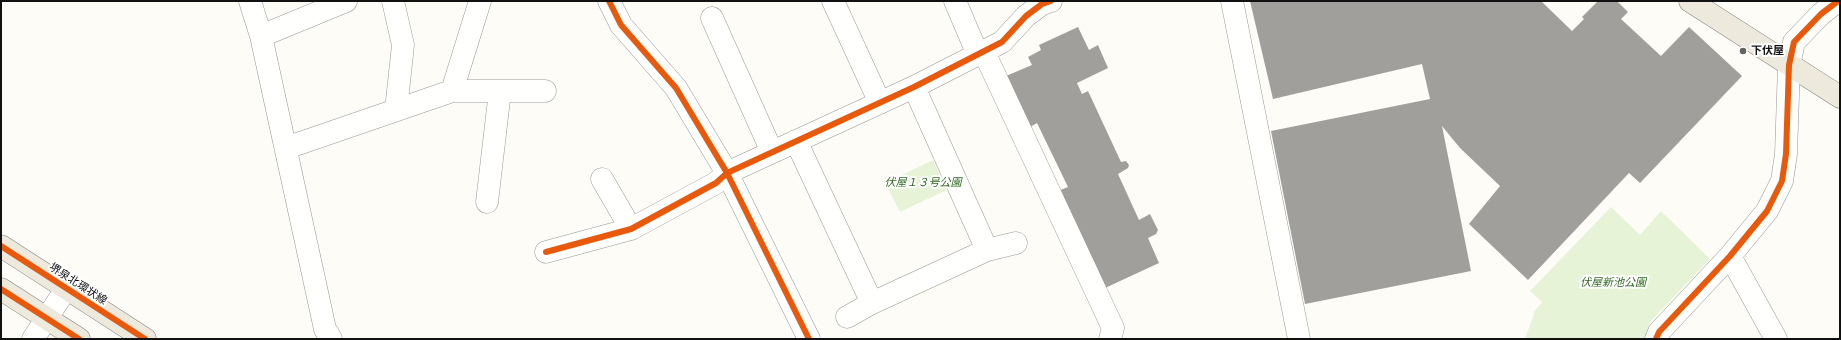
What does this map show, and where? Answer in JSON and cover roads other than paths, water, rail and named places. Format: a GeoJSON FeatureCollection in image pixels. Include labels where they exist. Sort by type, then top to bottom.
{"type":"FeatureCollection","features":[{"type":"Feature","properties":{"kind":"main road"},"geometry":{"type":"LineString","coordinates":[[1690,1],[1840,97]]}},
{"type":"Feature","properties":{"kind":"main road","name":"堺泉北環状線"},"geometry":{"type":"LineString","coordinates":[[1,246],[145,339]]}},
{"type":"Feature","properties":{"kind":"main road"},"geometry":{"type":"LineString","coordinates":[[1,289],[79,339]]}},
{"type":"Feature","properties":{"kind":"street"},"geometry":{"type":"LineString","coordinates":[[250,1],[262,36],[325,329],[331,339]]}},
{"type":"Feature","properties":{"kind":"street"},"geometry":{"type":"LineString","coordinates":[[262,36],[346,1]]}},
{"type":"Feature","properties":{"kind":"street"},"geometry":{"type":"LineString","coordinates":[[393,1],[403,45],[396,110]]}},
{"type":"Feature","properties":{"kind":"street"},"geometry":{"type":"LineString","coordinates":[[452,91],[480,1]]}},
{"type":"Feature","properties":{"kind":"street"},"geometry":{"type":"LineString","coordinates":[[609,1],[621,25],[676,88],[727,173],[809,339]]}},
{"type":"Feature","properties":{"kind":"street"},"geometry":{"type":"LineString","coordinates":[[833,1],[880,103]]}},
{"type":"Feature","properties":{"kind":"street"},"geometry":{"type":"LineString","coordinates":[[955,1],[1113,328],[1110,339]]}},
{"type":"Feature","properties":{"kind":"street"},"geometry":{"type":"LineString","coordinates":[[546,252],[631,229],[716,182],[727,173],[914,87],[1002,42],[1026,16],[1042,4],[1050,1]]}},
{"type":"Feature","properties":{"kind":"street"},"geometry":{"type":"LineString","coordinates":[[1232,1],[1299,339]]}},
{"type":"Feature","properties":{"kind":"street"},"geometry":{"type":"LineString","coordinates":[[1656,339],[1659,332],[1730,256],[1767,212],[1782,181],[1786,154],[1789,65],[1794,42],[1821,14],[1838,1]]}},
{"type":"Feature","properties":{"kind":"street"},"geometry":{"type":"LineString","coordinates":[[712,18],[772,152]]}},
{"type":"Feature","properties":{"kind":"street"},"geometry":{"type":"LineString","coordinates":[[914,87],[987,250]]}},
{"type":"Feature","properties":{"kind":"street"},"geometry":{"type":"LineString","coordinates":[[286,148],[452,91],[545,91]]}},
{"type":"Feature","properties":{"kind":"street"},"geometry":{"type":"LineString","coordinates":[[487,202],[500,91]]}},
{"type":"Feature","properties":{"kind":"street"},"geometry":{"type":"LineString","coordinates":[[796,141],[872,303]]}},
{"type":"Feature","properties":{"kind":"street"},"geometry":{"type":"LineString","coordinates":[[602,179],[631,229]]}},
{"type":"Feature","properties":{"kind":"street"},"geometry":{"type":"LineString","coordinates":[[847,317],[872,303],[987,250],[1016,242]]}},
{"type":"Feature","properties":{"kind":"street"},"geometry":{"type":"LineString","coordinates":[[1730,256],[1776,339]]}},
{"type":"Feature","properties":{"kind":"street"},"geometry":{"type":"LineString","coordinates":[[33,339],[66,289]]}},
{"type":"Feature","properties":{"kind":"place","name":"下伏屋"},"geometry":{"type":"Point","coordinates":[1743,51]}},
{"type":"Feature","properties":{"kind":"park label","name":"伏屋１３号公園"},"geometry":{"type":"Point","coordinates":[923,183]}},
{"type":"Feature","properties":{"kind":"park label","name":"伏屋新池公園"},"geometry":{"type":"Point","coordinates":[1613,283]}}]}
